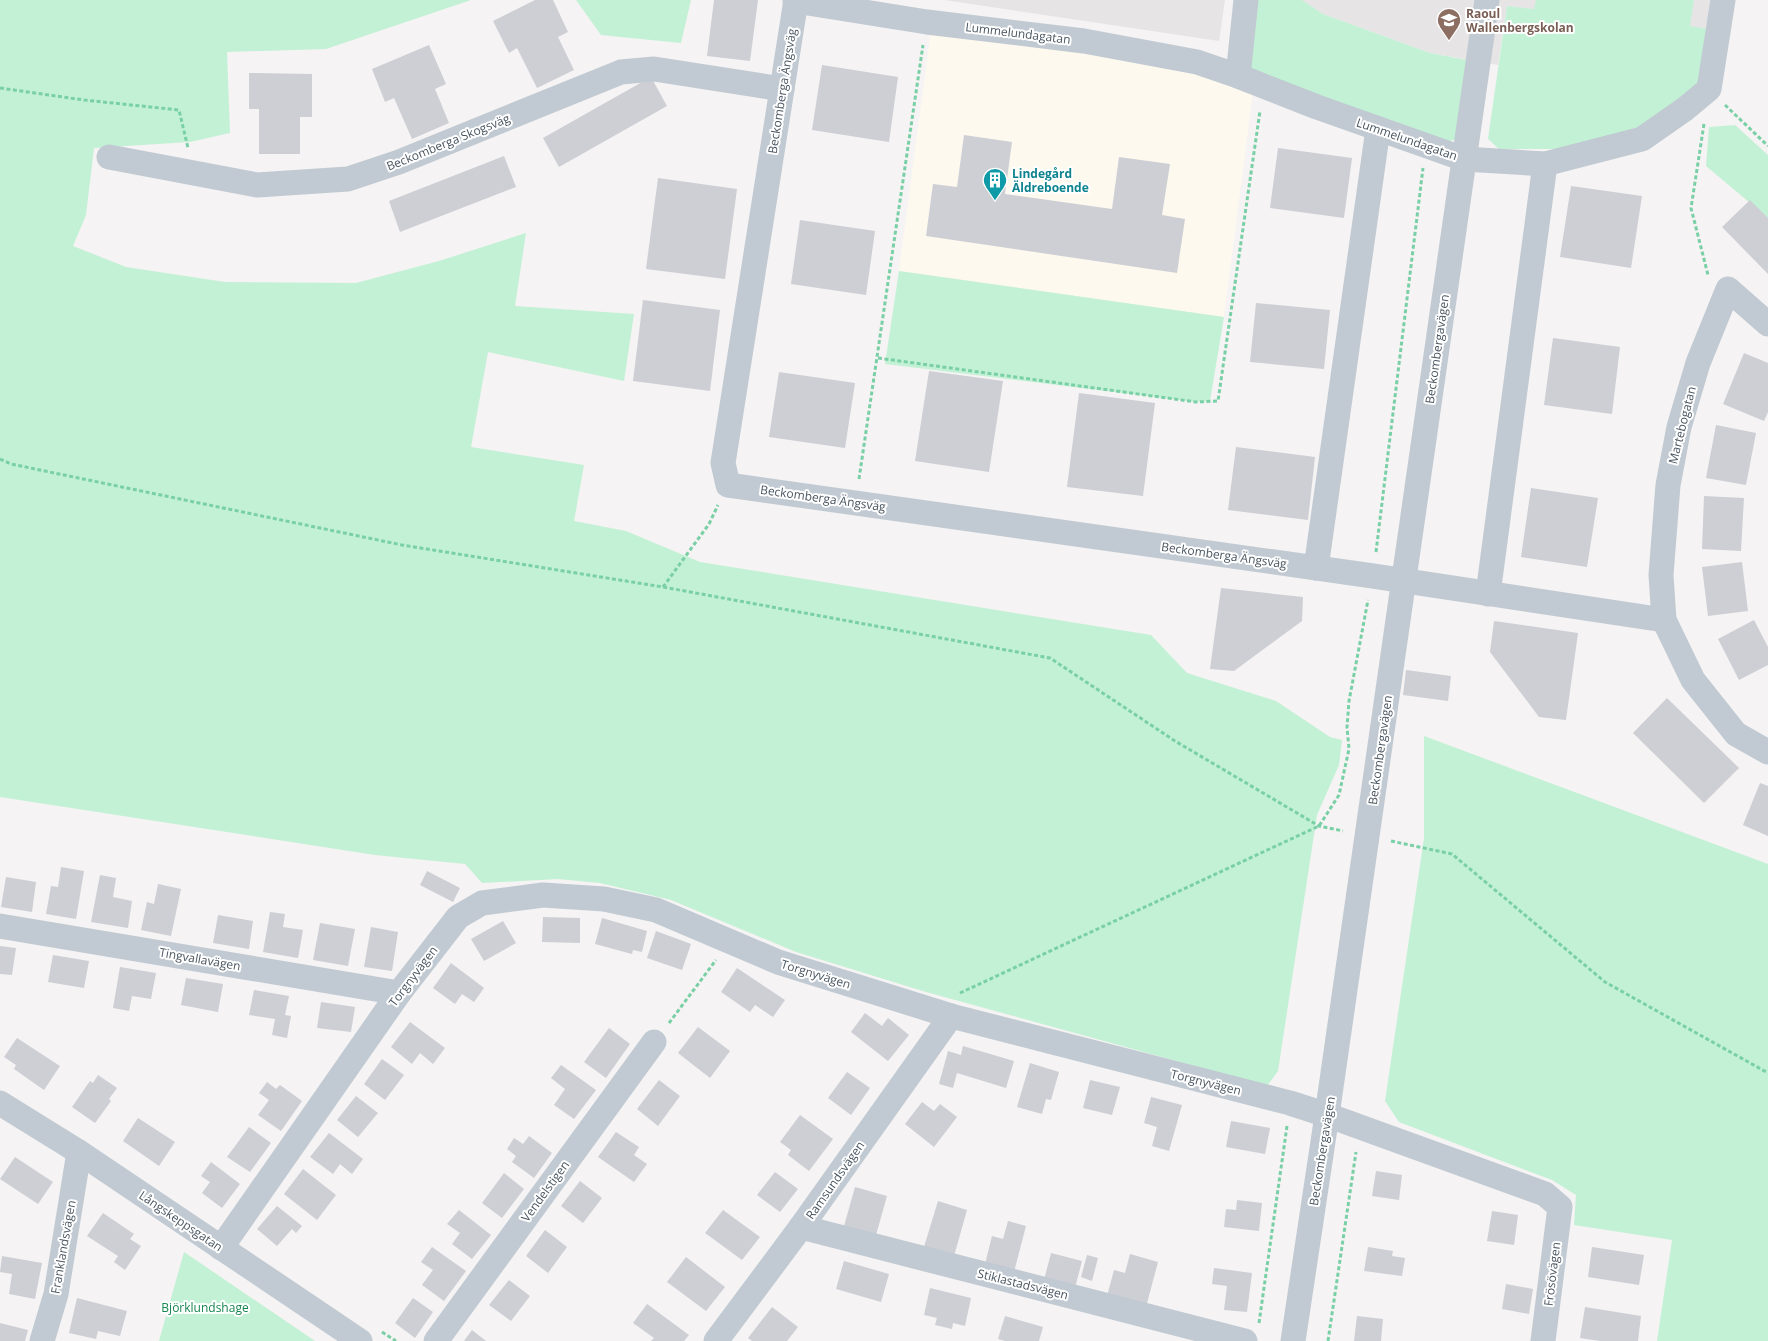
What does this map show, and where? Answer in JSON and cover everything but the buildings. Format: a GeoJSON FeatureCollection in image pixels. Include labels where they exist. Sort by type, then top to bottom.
{"type":"FeatureCollection","features":[{"type":"Feature","properties":{"kind":"street"},"geometry":{"type":"LineString","coordinates":[[1238,76],[1246,0]]}},
{"type":"Feature","properties":{"kind":"street","name":"Beckombergavägen"},"geometry":{"type":"LineString","coordinates":[[1293,1341],[1487,0]]}},
{"type":"Feature","properties":{"kind":"street"},"geometry":{"type":"LineString","coordinates":[[1464,159],[1545,164],[1642,139],[1709,89],[1723,0]]}},
{"type":"Feature","properties":{"kind":"street","name":"Lummelundagatan"},"geometry":{"type":"LineString","coordinates":[[796,1],[927,22],[1084,41],[1198,62],[1317,108],[1464,159]]}},
{"type":"Feature","properties":{"kind":"street","name":"Beckomberga Ängsväg"},"geometry":{"type":"LineString","coordinates":[[796,1],[723,463],[728,484],[1404,581]]}},
{"type":"Feature","properties":{"kind":"street","name":"Beckomberga Skogsväg"},"geometry":{"type":"LineString","coordinates":[[109,157],[256,185],[348,179],[400,162],[621,72],[654,69],[782,89]]}},
{"type":"Feature","properties":{"kind":"street"},"geometry":{"type":"LineString","coordinates":[[1316,568],[1378,129]]}},
{"type":"Feature","properties":{"kind":"street"},"geometry":{"type":"LineString","coordinates":[[1488,594],[1545,164]]}},
{"type":"Feature","properties":{"kind":"street","name":"Martebogatan"},"geometry":{"type":"LineString","coordinates":[[1768,324],[1728,289],[1698,363],[1680,427],[1668,484],[1661,574],[1664,620],[1693,680],[1736,734],[1768,752]]}},
{"type":"Feature","properties":{"kind":"street"},"geometry":{"type":"LineString","coordinates":[[1404,581],[1664,620]]}},
{"type":"Feature","properties":{"kind":"street","name":"Torgnyvägen"},"geometry":{"type":"LineString","coordinates":[[221,1248],[399,993],[458,917],[482,903],[543,895],[604,899],[656,910],[778,962],[927,1009],[1327,1114],[1545,1194],[1560,1207]]}},
{"type":"Feature","properties":{"kind":"street","name":"Tingvallavägen"},"geometry":{"type":"LineString","coordinates":[[0,926],[399,993]]}},
{"type":"Feature","properties":{"kind":"street","name":"Ramsundsvägen"},"geometry":{"type":"LineString","coordinates":[[716,1341],[801,1227],[952,1016]]}},
{"type":"Feature","properties":{"kind":"street","name":"Vendelstigen"},"geometry":{"type":"LineString","coordinates":[[436,1341],[654,1042]]}},
{"type":"Feature","properties":{"kind":"street","name":"Långskeppsgatan"},"geometry":{"type":"LineString","coordinates":[[0,1102],[79,1152],[360,1341]]}},
{"type":"Feature","properties":{"kind":"street","name":"Franklandsvägen"},"geometry":{"type":"LineString","coordinates":[[42,1341],[56,1294],[79,1152]]}},
{"type":"Feature","properties":{"kind":"street","name":"Frösövägen"},"geometry":{"type":"LineString","coordinates":[[1543,1341],[1560,1207]]}},
{"type":"Feature","properties":{"kind":"street","name":"Stiklastadsvägen"},"geometry":{"type":"LineString","coordinates":[[801,1227],[1252,1336]]}},
{"type":"Feature","properties":{"kind":"path"},"geometry":{"type":"LineString","coordinates":[[855,503],[927,22]]}},
{"type":"Feature","properties":{"kind":"path"},"geometry":{"type":"LineString","coordinates":[[878,358],[1196,402],[1218,401],[1263,86]]}},
{"type":"Feature","properties":{"kind":"path"},"geometry":{"type":"LineString","coordinates":[[0,88],[84,100],[179,110],[194,173]]}},
{"type":"Feature","properties":{"kind":"path"},"geometry":{"type":"LineString","coordinates":[[1709,89],[1768,146]]}},
{"type":"Feature","properties":{"kind":"path"},"geometry":{"type":"LineString","coordinates":[[1709,89],[1691,208],[1709,278]]}},
{"type":"Feature","properties":{"kind":"path"},"geometry":{"type":"LineString","coordinates":[[927,1009],[1319,826],[1339,794],[1349,749],[1347,727],[1350,701],[1373,576],[1426,146]]}},
{"type":"Feature","properties":{"kind":"path"},"geometry":{"type":"LineString","coordinates":[[0,459],[10,464],[402,545],[663,587],[1050,658],[1175,741],[1319,826],[1452,854],[1605,982],[1768,1073]]}},
{"type":"Feature","properties":{"kind":"path"},"geometry":{"type":"LineString","coordinates":[[663,587],[709,524],[728,484]]}},
{"type":"Feature","properties":{"kind":"path"},"geometry":{"type":"LineString","coordinates":[[654,1042],[730,942]]}},
{"type":"Feature","properties":{"kind":"path"},"geometry":{"type":"LineString","coordinates":[[1252,1336],[1290,1103]]}},
{"type":"Feature","properties":{"kind":"path"},"geometry":{"type":"LineString","coordinates":[[1328,1341],[1360,1126]]}},
{"type":"Feature","properties":{"kind":"shaded area"},"geometry":{"type":"Polygon","coordinates":[[[944,0],[1225,0],[1219,41],[944,0]]]}},
{"type":"Feature","properties":{"kind":"shaded area","name":"Raoul Wallenbergskolan"},"geometry":{"type":"Polygon","coordinates":[[[1302,0],[1713,0],[1708,29],[1507,6],[1498,65],[1430,53],[1323,14],[1302,0]]]}},
{"type":"Feature","properties":{"kind":"shaded area"},"geometry":{"type":"Polygon","coordinates":[[[931,29],[1197,70],[1253,92],[1224,317],[899,271],[931,29]]]}},
{"type":"Feature","properties":{"kind":"green space"},"geometry":{"type":"Polygon","coordinates":[[[0,0],[471,0],[326,49],[227,52],[230,133],[190,142],[94,148],[86,215],[73,246],[126,267],[225,282],[356,283],[439,261],[526,233],[515,306],[634,314],[624,381],[488,352],[471,447],[584,465],[574,521],[626,531],[700,562],[1151,635],[1187,673],[1276,701],[1330,737],[1342,740],[1339,765],[1317,815],[1278,1071],[1267,1086],[926,992],[796,952],[671,900],[600,883],[558,879],[482,883],[465,864],[375,855],[0,797],[0,0]]]}},
{"type":"Feature","properties":{"kind":"green space"},"geometry":{"type":"Polygon","coordinates":[[[576,0],[691,0],[681,43],[601,35],[576,0]]]}},
{"type":"Feature","properties":{"kind":"green space"},"geometry":{"type":"Polygon","coordinates":[[[1258,0],[1302,0],[1323,14],[1430,53],[1467,60],[1457,139],[1443,143],[1248,68],[1258,0]]]}},
{"type":"Feature","properties":{"kind":"green space"},"geometry":{"type":"Polygon","coordinates":[[[1536,0],[1694,0],[1690,26],[1708,29],[1699,85],[1639,127],[1566,149],[1499,149],[1488,139],[1507,6],[1534,9],[1536,0]]]}},
{"type":"Feature","properties":{"kind":"green space"},"geometry":{"type":"Polygon","coordinates":[[[1735,125],[1768,155],[1768,218],[1706,166],[1709,127],[1735,125]]]}},
{"type":"Feature","properties":{"kind":"green space"},"geometry":{"type":"Polygon","coordinates":[[[899,271],[1224,317],[1210,401],[1196,402],[885,364],[899,271]]]}},
{"type":"Feature","properties":{"kind":"green space"},"geometry":{"type":"Polygon","coordinates":[[[1424,736],[1768,864],[1768,1341],[1657,1341],[1672,1240],[1574,1225],[1576,1195],[1552,1180],[1399,1122],[1385,1101],[1424,838],[1424,736]]]}},
{"type":"Feature","properties":{"kind":"green space","name":"Björklundshage"},"geometry":{"type":"Polygon","coordinates":[[[184,1252],[315,1341],[159,1341],[184,1252]]]}},
{"type":"Feature","properties":{"kind":"place","name":"Raoul Wallenbergskolan"},"geometry":{"type":"Point","coordinates":[1449,41]}},
{"type":"Feature","properties":{"kind":"place","name":"Lindegård Äldreboende"},"geometry":{"type":"Point","coordinates":[995,201]}}]}
